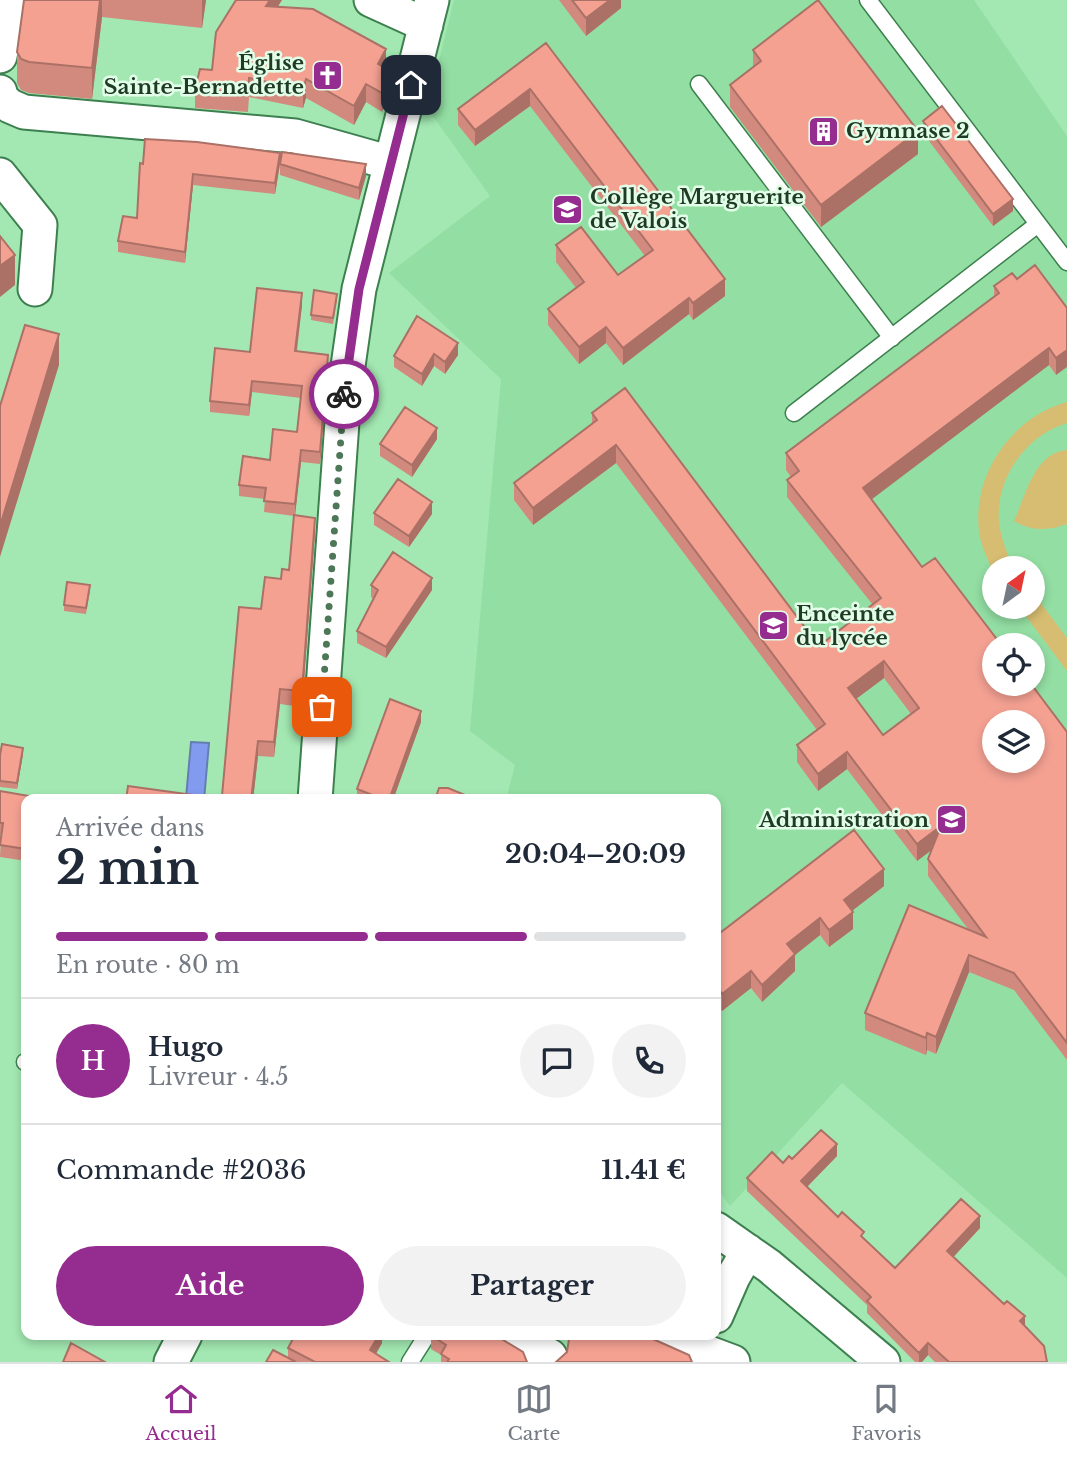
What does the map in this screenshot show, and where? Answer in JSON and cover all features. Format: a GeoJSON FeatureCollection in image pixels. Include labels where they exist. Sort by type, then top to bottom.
{"type":"FeatureCollection","features":[{"type":"Feature","properties":{"kind":"street"},"geometry":{"type":"LineString","coordinates":[[0,56],[8,11],[13,0]]}},
{"type":"Feature","properties":{"kind":"street"},"geometry":{"type":"LineString","coordinates":[[315,794],[344,394],[359,289],[429,13],[371,0]]}},
{"type":"Feature","properties":{"kind":"street"},"geometry":{"type":"LineString","coordinates":[[0,92],[0,97],[10,106],[24,112],[295,136],[391,163]]}},
{"type":"Feature","properties":{"kind":"street"},"geometry":{"type":"LineString","coordinates":[[0,175],[40,225],[35,289]]}},
{"type":"Feature","properties":{"kind":"street"},"geometry":{"type":"LineString","coordinates":[[721,1232],[811,1300],[883,1362]]}},
{"type":"Feature","properties":{"kind":"street"},"geometry":{"type":"LineString","coordinates":[[721,1305],[748,1251]]}},
{"type":"Feature","properties":{"kind":"street"},"geometry":{"type":"LineString","coordinates":[[172,1362],[183,1340]]}},
{"type":"Feature","properties":{"kind":"street"},"geometry":{"type":"LineString","coordinates":[[522,1340],[552,1351]]}},
{"type":"Feature","properties":{"kind":"street"},"geometry":{"type":"LineString","coordinates":[[676,1340],[716,1353]]}},
{"type":"Feature","properties":{"kind":"lane"},"geometry":{"type":"LineString","coordinates":[[869,0],[1067,262]]}},
{"type":"Feature","properties":{"kind":"lane"},"geometry":{"type":"LineString","coordinates":[[699,84],[892,338]]}},
{"type":"Feature","properties":{"kind":"lane"},"geometry":{"type":"LineString","coordinates":[[794,413],[1038,225]]}},
{"type":"Feature","properties":{"kind":"lane"},"geometry":{"type":"LineString","coordinates":[[410,1362],[424,1340]]}},
{"type":"Feature","properties":{"kind":"shaded area","name":"Enceinte du lycée"},"geometry":{"type":"Polygon","coordinates":[[[454,0],[974,0],[1067,136],[1067,1278],[842,1083],[730,1206],[721,1194],[721,794],[508,794],[515,765],[470,731],[501,379],[389,273],[490,196],[427,108],[454,0]]]}},
{"type":"Feature","properties":{"kind":"shaded area"},"geometry":{"type":"Polygon","coordinates":[[[1067,402],[1067,423],[1039,437],[1016,461],[1002,490],[999,506],[999,522],[1009,556],[987,556],[979,532],[979,510],[989,469],[1013,434],[1029,420],[1067,402]]]}},
{"type":"Feature","properties":{"kind":"shaded area"},"geometry":{"type":"Polygon","coordinates":[[[1067,450],[1067,524],[1040,529],[1014,521],[1039,467],[1046,459],[1067,450]]]}},
{"type":"Feature","properties":{"kind":"shaded area"},"geometry":{"type":"Polygon","coordinates":[[[1045,609],[1067,638],[1067,671],[1045,642],[1045,633],[1038,633],[1029,620],[1045,620],[1045,609]]]}},
{"type":"Feature","properties":{"kind":"water"},"geometry":{"type":"Polygon","coordinates":[[[191,742],[209,743],[205,794],[186,794],[191,742]]]}},
{"type":"Feature","properties":{"kind":"building"},"geometry":{"type":"Polygon","coordinates":[[[24,0],[100,0],[92,68],[21,59],[17,52],[24,0]]]}},
{"type":"Feature","properties":{"kind":"building"},"geometry":{"type":"Polygon","coordinates":[[[236,0],[270,0],[266,6],[313,9],[386,49],[378,64],[388,70],[382,93],[366,84],[354,106],[306,79],[303,90],[249,78],[248,94],[195,89],[200,69],[212,70],[216,32],[236,0]]]}},
{"type":"Feature","properties":{"kind":"building"},"geometry":{"type":"Polygon","coordinates":[[[572,0],[610,0],[586,18],[572,0]]]}},
{"type":"Feature","properties":{"kind":"building","name":"Gymnase 2"},"geometry":{"type":"Polygon","coordinates":[[[818,0],[918,131],[821,205],[730,85],[761,61],[753,50],[818,0]]]}},
{"type":"Feature","properties":{"kind":"building"},"geometry":{"type":"Polygon","coordinates":[[[546,43],[725,279],[693,303],[689,298],[623,348],[606,327],[579,347],[548,309],[584,282],[556,245],[581,227],[618,275],[653,250],[530,89],[475,130],[458,109],[546,43]]]}},
{"type":"Feature","properties":{"kind":"building"},"geometry":{"type":"Polygon","coordinates":[[[942,106],[1013,199],[993,214],[923,121],[942,106]]]}},
{"type":"Feature","properties":{"kind":"building"},"geometry":{"type":"Polygon","coordinates":[[[145,139],[197,142],[280,153],[275,183],[193,174],[185,252],[118,241],[123,216],[137,218],[140,163],[143,164],[145,139]]]}},
{"type":"Feature","properties":{"kind":"building"},"geometry":{"type":"Polygon","coordinates":[[[282,152],[366,164],[359,188],[280,164],[282,152]]]}},
{"type":"Feature","properties":{"kind":"building"},"geometry":{"type":"Polygon","coordinates":[[[0,236],[15,255],[0,266],[0,236]]]}},
{"type":"Feature","properties":{"kind":"building"},"geometry":{"type":"Polygon","coordinates":[[[1035,265],[1067,308],[1067,350],[1056,358],[1049,348],[863,488],[922,567],[935,558],[992,633],[982,633],[982,696],[1040,696],[1067,732],[1067,1043],[1014,973],[969,955],[936,1037],[927,1033],[926,1038],[865,1013],[909,905],[986,937],[928,859],[941,826],[917,844],[847,752],[818,774],[797,745],[825,724],[616,445],[533,508],[514,483],[597,420],[592,413],[625,388],[819,646],[881,598],[787,480],[799,471],[786,453],[999,293],[994,286],[1012,273],[1017,279],[1035,265]],[[884,661],[848,688],[883,735],[919,708],[884,661]]]}},
{"type":"Feature","properties":{"kind":"building"},"geometry":{"type":"Polygon","coordinates":[[[257,288],[302,293],[295,351],[328,355],[320,452],[301,450],[295,504],[264,501],[266,488],[239,485],[243,456],[270,460],[273,429],[297,432],[302,386],[252,381],[249,405],[210,401],[215,348],[250,352],[257,288]]]}},
{"type":"Feature","properties":{"kind":"building"},"geometry":{"type":"Polygon","coordinates":[[[314,290],[337,294],[333,318],[311,315],[314,290]]]}},
{"type":"Feature","properties":{"kind":"building"},"geometry":{"type":"Polygon","coordinates":[[[417,316],[458,343],[445,362],[434,354],[422,374],[394,356],[417,316]]]}},
{"type":"Feature","properties":{"kind":"building"},"geometry":{"type":"Polygon","coordinates":[[[25,325],[59,334],[0,526],[0,406],[25,325]]]}},
{"type":"Feature","properties":{"kind":"building"},"geometry":{"type":"Polygon","coordinates":[[[405,407],[437,428],[412,465],[380,444],[405,407]]]}},
{"type":"Feature","properties":{"kind":"building"},"geometry":{"type":"Polygon","coordinates":[[[398,479],[432,502],[409,536],[374,513],[398,479]]]}},
{"type":"Feature","properties":{"kind":"building"},"geometry":{"type":"Polygon","coordinates":[[[294,515],[315,518],[302,691],[280,689],[274,742],[258,741],[252,794],[222,794],[239,607],[261,609],[265,577],[281,579],[282,569],[289,570],[294,515]]]}},
{"type":"Feature","properties":{"kind":"building"},"geometry":{"type":"Polygon","coordinates":[[[393,552],[432,578],[386,647],[357,631],[378,590],[371,585],[393,552]]]}},
{"type":"Feature","properties":{"kind":"building"},"geometry":{"type":"Polygon","coordinates":[[[67,582],[90,585],[86,608],[64,605],[67,582]]]}},
{"type":"Feature","properties":{"kind":"building"},"geometry":{"type":"Polygon","coordinates":[[[390,699],[421,711],[391,794],[370,794],[357,789],[390,699]]]}},
{"type":"Feature","properties":{"kind":"building"},"geometry":{"type":"Polygon","coordinates":[[[2,744],[23,748],[17,783],[0,781],[2,744]]]}},
{"type":"Feature","properties":{"kind":"building"},"geometry":{"type":"Polygon","coordinates":[[[128,786],[186,794],[127,794],[128,786]]]}},
{"type":"Feature","properties":{"kind":"building"},"geometry":{"type":"Polygon","coordinates":[[[439,788],[448,788],[463,794],[437,794],[439,788]]]}},
{"type":"Feature","properties":{"kind":"building"},"geometry":{"type":"Polygon","coordinates":[[[0,791],[21,795],[21,848],[0,845],[3,823],[0,823],[0,791]]]}},
{"type":"Feature","properties":{"kind":"building"},"geometry":{"type":"Polygon","coordinates":[[[854,830],[884,869],[844,900],[853,912],[829,930],[820,918],[787,944],[795,954],[762,985],[751,971],[722,994],[721,932],[854,830]]]}},
{"type":"Feature","properties":{"kind":"building"},"geometry":{"type":"Polygon","coordinates":[[[821,1130],[837,1144],[801,1181],[838,1217],[842,1212],[864,1232],[861,1236],[895,1268],[961,1199],[980,1216],[947,1251],[1004,1304],[1007,1301],[1025,1316],[1020,1321],[1044,1346],[1047,1362],[949,1362],[928,1343],[919,1353],[867,1301],[871,1297],[747,1178],[772,1152],[783,1163],[789,1156],[792,1159],[821,1130]]]}},
{"type":"Feature","properties":{"kind":"building"},"geometry":{"type":"Polygon","coordinates":[[[292,1340],[376,1340],[370,1350],[389,1362],[315,1362],[288,1348],[292,1340]]]}},
{"type":"Feature","properties":{"kind":"building"},"geometry":{"type":"Polygon","coordinates":[[[438,1340],[503,1340],[523,1352],[527,1362],[447,1362],[449,1359],[441,1354],[446,1345],[438,1340]]]}},
{"type":"Feature","properties":{"kind":"building"},"geometry":{"type":"Polygon","coordinates":[[[569,1340],[655,1340],[689,1355],[692,1362],[556,1362],[567,1352],[569,1340]]]}},
{"type":"Feature","properties":{"kind":"building"},"geometry":{"type":"Polygon","coordinates":[[[71,1343],[105,1362],[63,1362],[71,1343]]]}},
{"type":"Feature","properties":{"kind":"building"},"geometry":{"type":"Polygon","coordinates":[[[273,1350],[296,1362],[266,1362],[273,1350]]]}},
{"type":"Feature","properties":{"kind":"way so far"},"geometry":{"type":"LineString","coordinates":[[322,707],[344,394]]}},
{"type":"Feature","properties":{"kind":"place","name":"Église Sainte-Bernadette"},"geometry":{"type":"Point","coordinates":[327,75]}},
{"type":"Feature","properties":{"kind":"place","name":"Gymnase 2"},"geometry":{"type":"Point","coordinates":[823,131]}},
{"type":"Feature","properties":{"kind":"place","name":"Collège Marguerite de Valois"},"geometry":{"type":"Point","coordinates":[567,209]}},
{"type":"Feature","properties":{"kind":"place","name":"Enceinte du lycée"},"geometry":{"type":"Point","coordinates":[773,626]}},
{"type":"Feature","properties":{"kind":"place","name":"Administration"},"geometry":{"type":"Point","coordinates":[952,820]}},
{"type":"Feature","properties":{"kind":"route"},"geometry":{"type":"LineString","coordinates":[[344,394],[359,289],[411,85]]}}]}
